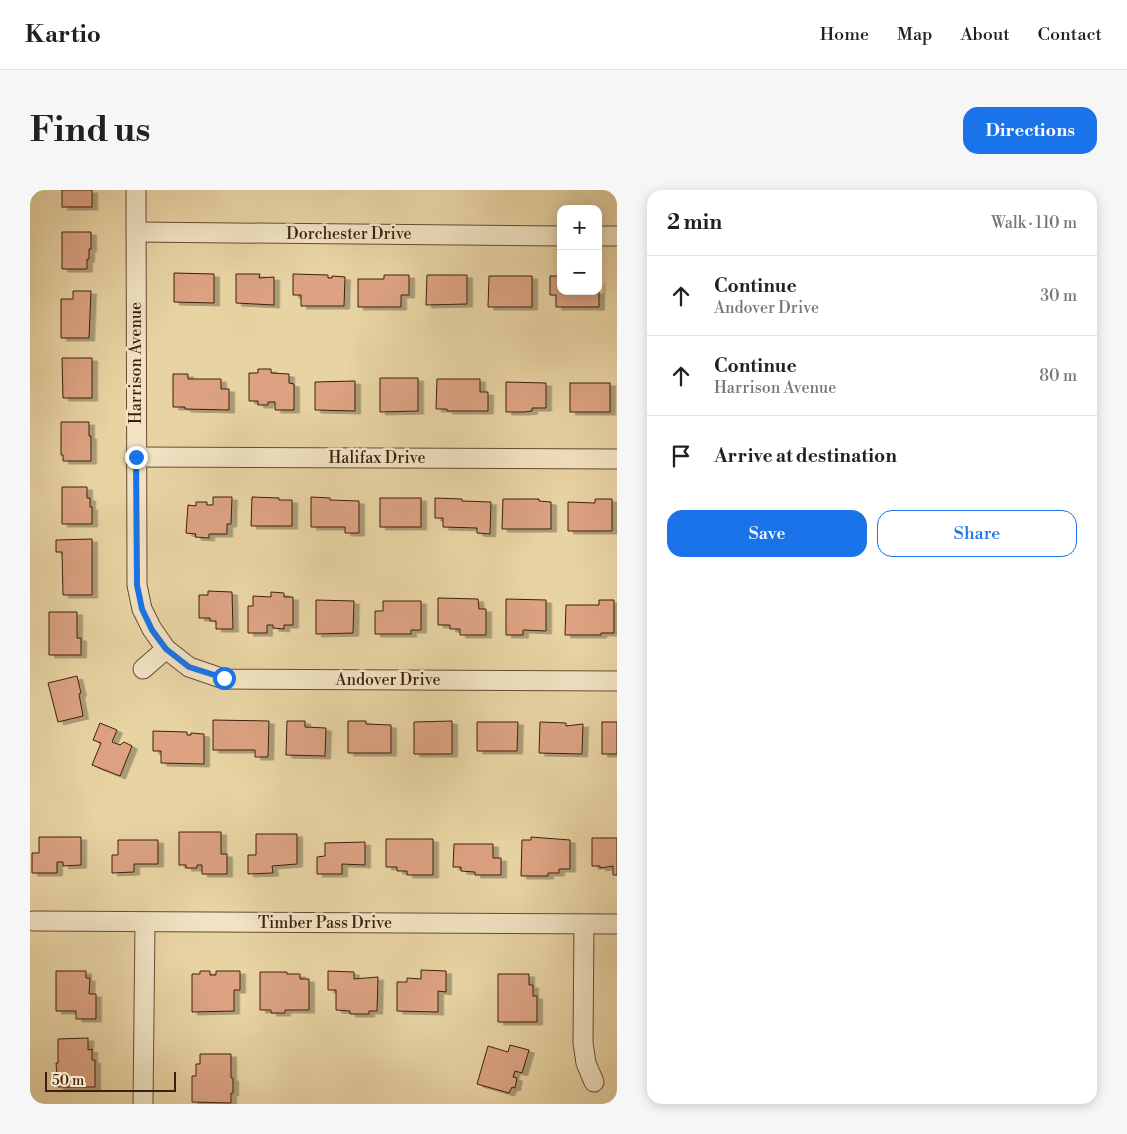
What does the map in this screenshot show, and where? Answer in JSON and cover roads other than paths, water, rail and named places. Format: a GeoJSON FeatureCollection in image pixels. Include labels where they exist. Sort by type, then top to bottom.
{"type":"FeatureCollection","features":[{"type":"Feature","properties":{"kind":"street","name":"Harrison Avenue"},"geometry":{"type":"LineString","coordinates":[[136,190],[137,585],[142,609],[152,630],[166,649]]}},
{"type":"Feature","properties":{"kind":"street","name":"Dorchester Drive"},"geometry":{"type":"LineString","coordinates":[[136,232],[557,236]]}},
{"type":"Feature","properties":{"kind":"street"},"geometry":{"type":"LineString","coordinates":[[602,236],[617,236]]}},
{"type":"Feature","properties":{"kind":"street","name":"Halifax Drive"},"geometry":{"type":"LineString","coordinates":[[136,457],[617,459]]}},
{"type":"Feature","properties":{"kind":"street"},"geometry":{"type":"LineString","coordinates":[[143,669],[166,649]]}},
{"type":"Feature","properties":{"kind":"street","name":"Andover Drive"},"geometry":{"type":"LineString","coordinates":[[166,649],[189,667],[224,678],[617,681]]}},
{"type":"Feature","properties":{"kind":"street","name":"Timber Pass Drive"},"geometry":{"type":"LineString","coordinates":[[33,921],[617,924]]}},
{"type":"Feature","properties":{"kind":"street"},"geometry":{"type":"LineString","coordinates":[[143,1104],[145,922]]}},
{"type":"Feature","properties":{"kind":"street"},"geometry":{"type":"LineString","coordinates":[[584,924],[583,1043],[586,1063],[594,1082]]}}]}
